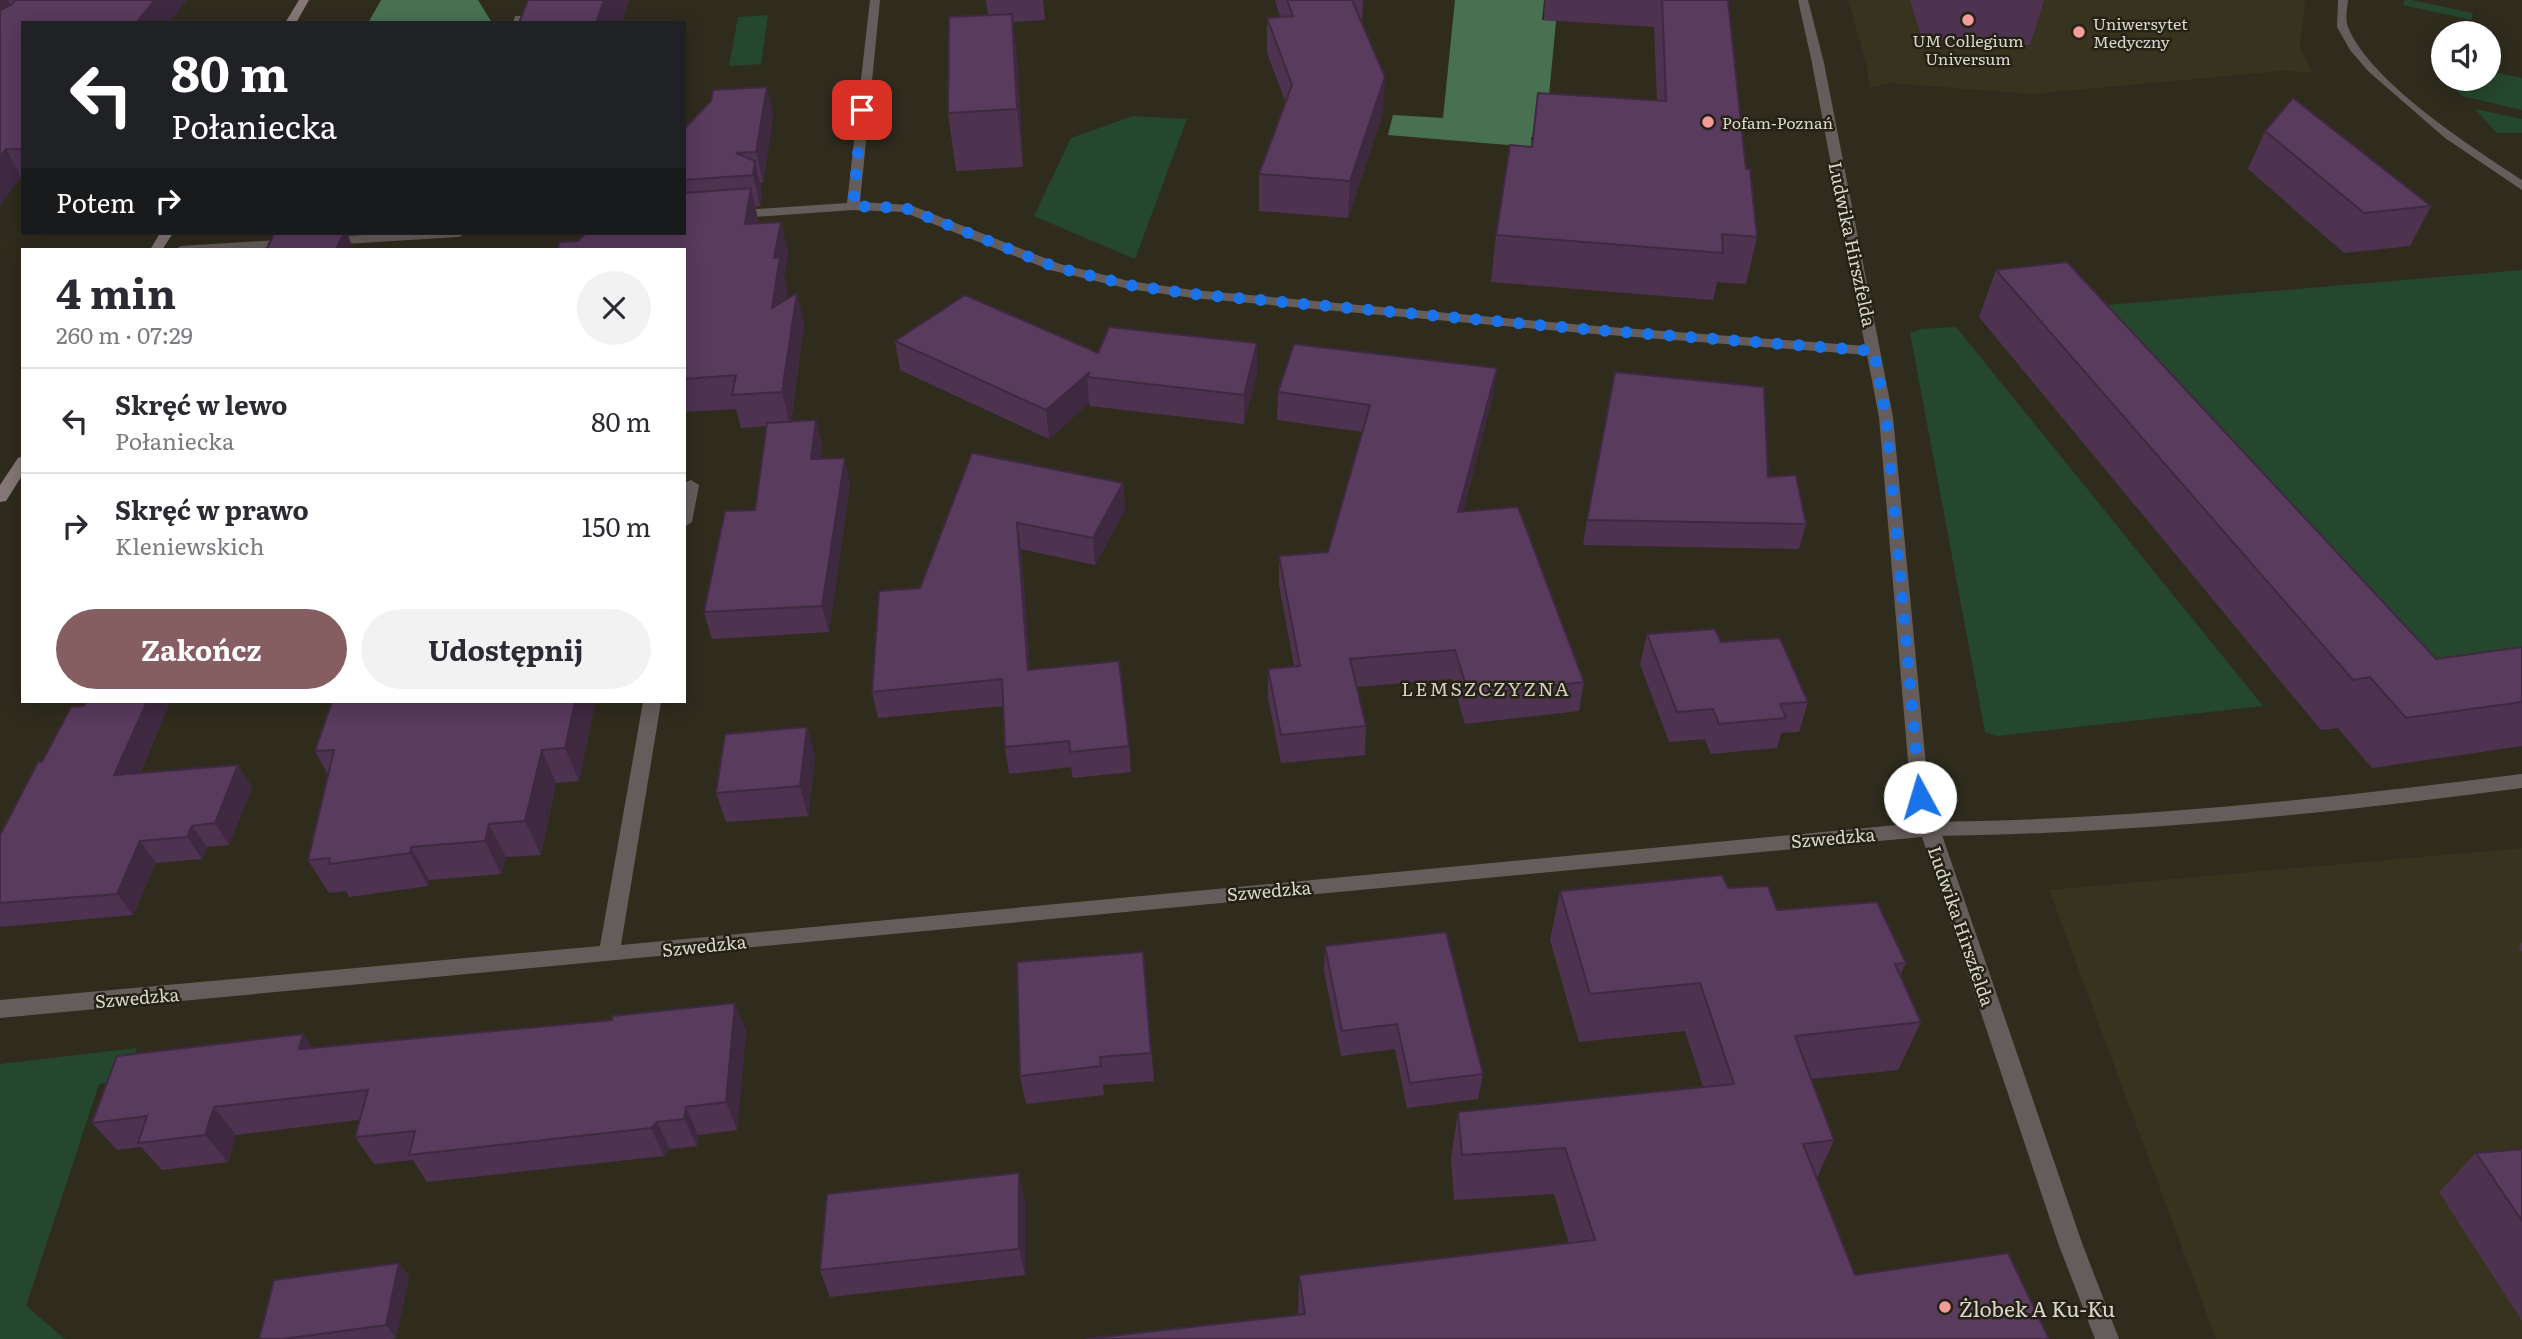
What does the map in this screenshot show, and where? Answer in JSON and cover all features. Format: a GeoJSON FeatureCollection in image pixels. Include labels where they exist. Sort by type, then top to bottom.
{"type":"FeatureCollection","features":[{"type":"Feature","properties":{"kind":"main road"},"geometry":{"type":"LineString","coordinates":[[291,21],[304,0]]}},
{"type":"Feature","properties":{"kind":"main road"},"geometry":{"type":"LineString","coordinates":[[0,498],[21,464]]}},
{"type":"Feature","properties":{"kind":"street"},"geometry":{"type":"LineString","coordinates":[[853,206],[875,0]]}},
{"type":"Feature","properties":{"kind":"street","name":"Ludwika Hirszfelda"},"geometry":{"type":"LineString","coordinates":[[1803,0],[1886,417],[1920,797],[2070,1243],[2107,1339]]}},
{"type":"Feature","properties":{"kind":"street"},"geometry":{"type":"LineString","coordinates":[[2343,0],[2343,29],[2364,59],[2428,119],[2470,152],[2522,186]]}},
{"type":"Feature","properties":{"kind":"street"},"geometry":{"type":"LineString","coordinates":[[686,218],[853,206],[905,208],[1021,256],[1129,285],[1193,294],[1541,326],[1874,351]]}},
{"type":"Feature","properties":{"kind":"street"},"geometry":{"type":"LineString","coordinates":[[212,248],[407,235]]}},
{"type":"Feature","properties":{"kind":"street"},"geometry":{"type":"LineString","coordinates":[[686,511],[691,485]]}},
{"type":"Feature","properties":{"kind":"street"},"geometry":{"type":"LineString","coordinates":[[609,954],[652,703]]}},
{"type":"Feature","properties":{"kind":"street","name":"Szwedzka"},"geometry":{"type":"LineString","coordinates":[[0,1009],[1929,829],[2077,827],[2364,802],[2522,781]]}},
{"type":"Feature","properties":{"kind":"shaded area","name":"Uniwersytet Medyczny"},"geometry":{"type":"Polygon","coordinates":[[[1848,0],[2305,0],[2300,48],[2312,72],[2281,71],[2031,94],[1890,83],[1870,88],[1866,62],[1848,0]]]}},
{"type":"Feature","properties":{"kind":"shaded area"},"geometry":{"type":"Polygon","coordinates":[[[2522,848],[2522,1339],[2216,1339],[2049,890],[2522,848]]]}},
{"type":"Feature","properties":{"kind":"green space"},"geometry":{"type":"Polygon","coordinates":[[[381,0],[478,0],[491,21],[369,21],[381,0]]]}},
{"type":"Feature","properties":{"kind":"green space"},"geometry":{"type":"Polygon","coordinates":[[[1455,0],[1544,0],[1542,20],[1556,21],[1545,138],[1531,137],[1532,147],[1388,135],[1393,115],[1443,118],[1455,0]]]}},
{"type":"Feature","properties":{"kind":"green space"},"geometry":{"type":"Polygon","coordinates":[[[2405,0],[2473,13],[2471,20],[2403,5],[2405,0]]]}},
{"type":"Feature","properties":{"kind":"green space"},"geometry":{"type":"Polygon","coordinates":[[[768,15],[761,64],[729,66],[738,17],[768,15]]]}},
{"type":"Feature","properties":{"kind":"green space"},"geometry":{"type":"Polygon","coordinates":[[[2501,74],[2522,78],[2522,110],[2462,96],[2457,91],[2501,91],[2501,74]]]}},
{"type":"Feature","properties":{"kind":"green space"},"geometry":{"type":"Polygon","coordinates":[[[2475,109],[2522,119],[2522,133],[2497,133],[2475,109]]]}},
{"type":"Feature","properties":{"kind":"green space"},"geometry":{"type":"Polygon","coordinates":[[[1133,116],[1187,119],[1135,259],[1034,216],[1071,138],[1133,116]]]}},
{"type":"Feature","properties":{"kind":"green space"},"geometry":{"type":"Polygon","coordinates":[[[2522,270],[2522,692],[2402,709],[2049,310],[2522,270]]]}},
{"type":"Feature","properties":{"kind":"green space"},"geometry":{"type":"Polygon","coordinates":[[[1956,327],[2263,706],[1997,736],[1985,732],[1910,333],[1922,329],[1956,327]]]}},
{"type":"Feature","properties":{"kind":"green space"},"geometry":{"type":"Polygon","coordinates":[[[137,1048],[124,1081],[99,1084],[26,1306],[65,1339],[0,1339],[0,1064],[137,1048]]]}},
{"type":"Feature","properties":{"kind":"building"},"geometry":{"type":"Polygon","coordinates":[[[16,0],[155,0],[138,21],[21,21],[21,149],[6,149],[0,157],[0,10],[16,0]]]}},
{"type":"Feature","properties":{"kind":"building"},"geometry":{"type":"Polygon","coordinates":[[[528,0],[604,0],[597,21],[520,21],[528,0]]]}},
{"type":"Feature","properties":{"kind":"building"},"geometry":{"type":"Polygon","coordinates":[[[1287,0],[1352,0],[1385,77],[1350,181],[1259,174],[1292,85],[1267,18],[1293,16],[1287,0]]]}},
{"type":"Feature","properties":{"kind":"building"},"geometry":{"type":"Polygon","coordinates":[[[1662,0],[1728,0],[1746,169],[1750,169],[1757,237],[1722,234],[1723,253],[1496,235],[1510,145],[1532,147],[1538,93],[1666,101],[1662,0]]]}},
{"type":"Feature","properties":{"kind":"building"},"geometry":{"type":"Polygon","coordinates":[[[1012,14],[1017,109],[948,113],[949,17],[1012,14]]]}},
{"type":"Feature","properties":{"kind":"building"},"geometry":{"type":"Polygon","coordinates":[[[767,87],[756,152],[736,153],[755,161],[753,175],[686,180],[686,127],[711,101],[713,90],[767,87]]]}},
{"type":"Feature","properties":{"kind":"building"},"geometry":{"type":"Polygon","coordinates":[[[2293,98],[2431,206],[2364,213],[2265,131],[2293,98]]]}},
{"type":"Feature","properties":{"kind":"building"},"geometry":{"type":"Polygon","coordinates":[[[751,188],[745,224],[781,222],[774,258],[780,257],[772,308],[797,293],[782,392],[732,395],[736,375],[686,379],[686,248],[558,248],[560,242],[578,241],[584,235],[686,235],[686,193],[751,188]]]}},
{"type":"Feature","properties":{"kind":"building"},"geometry":{"type":"Polygon","coordinates":[[[274,235],[343,235],[337,248],[267,248],[274,235]]]}},
{"type":"Feature","properties":{"kind":"building"},"geometry":{"type":"Polygon","coordinates":[[[2067,262],[2436,659],[2522,647],[2522,702],[2406,718],[2370,677],[2353,680],[1996,270],[2067,262]]]}},
{"type":"Feature","properties":{"kind":"building"},"geometry":{"type":"Polygon","coordinates":[[[965,295],[1098,353],[1109,327],[1257,343],[1244,395],[1087,377],[1090,372],[1046,410],[895,341],[965,295]]]}},
{"type":"Feature","properties":{"kind":"building"},"geometry":{"type":"Polygon","coordinates":[[[1294,344],[1497,368],[1458,512],[1518,507],[1584,682],[1469,695],[1455,650],[1350,659],[1366,726],[1281,735],[1268,669],[1300,666],[1279,556],[1328,552],[1370,405],[1278,392],[1294,344]]]}},
{"type":"Feature","properties":{"kind":"building"},"geometry":{"type":"Polygon","coordinates":[[[1615,372],[1764,387],[1768,477],[1796,475],[1806,524],[1587,520],[1615,372]]]}},
{"type":"Feature","properties":{"kind":"building"},"geometry":{"type":"Polygon","coordinates":[[[816,420],[811,459],[845,458],[822,606],[704,612],[725,511],[755,510],[767,423],[816,420]]]}},
{"type":"Feature","properties":{"kind":"building"},"geometry":{"type":"Polygon","coordinates":[[[972,453],[1123,483],[1093,538],[1017,523],[1028,670],[1119,661],[1129,746],[1070,752],[1069,741],[1005,747],[1002,679],[872,692],[879,591],[920,588],[972,453]]]}},
{"type":"Feature","properties":{"kind":"building"},"geometry":{"type":"Polygon","coordinates":[[[1715,629],[1721,642],[1780,638],[1808,702],[1780,704],[1786,718],[1719,724],[1713,709],[1677,712],[1647,634],[1715,629]]]}},
{"type":"Feature","properties":{"kind":"building"},"geometry":{"type":"Polygon","coordinates":[[[86,703],[147,703],[114,775],[238,765],[215,823],[192,826],[187,837],[140,841],[117,894],[0,903],[0,835],[38,762],[42,762],[71,707],[84,706],[86,703]]]}},
{"type":"Feature","properties":{"kind":"building"},"geometry":{"type":"Polygon","coordinates":[[[332,703],[575,703],[565,748],[542,750],[525,821],[489,824],[485,841],[411,847],[410,853],[329,864],[330,858],[308,860],[334,750],[315,751],[332,703]]]}},
{"type":"Feature","properties":{"kind":"building"},"geometry":{"type":"Polygon","coordinates":[[[807,727],[800,786],[716,793],[725,734],[807,727]]]}},
{"type":"Feature","properties":{"kind":"building"},"geometry":{"type":"Polygon","coordinates":[[[1722,875],[1728,888],[1768,886],[1777,910],[1877,902],[1906,963],[1895,964],[1921,1022],[1795,1036],[1834,1140],[1803,1144],[1855,1275],[2008,1253],[2049,1339],[1085,1339],[1305,1314],[1299,1275],[1595,1240],[1565,1148],[1462,1155],[1458,1112],[1734,1084],[1700,983],[1590,994],[1560,891],[1722,875]]]}},
{"type":"Feature","properties":{"kind":"building"},"geometry":{"type":"Polygon","coordinates":[[[1446,932],[1483,1074],[1410,1083],[1397,1024],[1342,1031],[1325,946],[1446,932]]]}},
{"type":"Feature","properties":{"kind":"building"},"geometry":{"type":"Polygon","coordinates":[[[1143,952],[1151,1053],[1100,1057],[1101,1066],[1020,1076],[1017,962],[1143,952]]]}},
{"type":"Feature","properties":{"kind":"building"},"geometry":{"type":"Polygon","coordinates":[[[735,1003],[726,1102],[686,1107],[684,1119],[657,1122],[651,1128],[409,1155],[415,1131],[355,1137],[368,1090],[214,1107],[205,1135],[138,1143],[147,1116],[92,1123],[117,1056],[303,1034],[299,1049],[612,1020],[612,1016],[735,1003]]]}},
{"type":"Feature","properties":{"kind":"building"},"geometry":{"type":"Polygon","coordinates":[[[2522,1149],[2522,1221],[2476,1153],[2522,1149]]]}},
{"type":"Feature","properties":{"kind":"building"},"geometry":{"type":"Polygon","coordinates":[[[1019,1173],[1019,1249],[820,1270],[827,1194],[1019,1173]]]}},
{"type":"Feature","properties":{"kind":"building"},"geometry":{"type":"Polygon","coordinates":[[[399,1263],[386,1325],[283,1339],[259,1339],[274,1280],[399,1263]]]}},
{"type":"Feature","properties":{"kind":"place","name":"UM Collegium Universum"},"geometry":{"type":"Point","coordinates":[1968,20]}},
{"type":"Feature","properties":{"kind":"place","name":"Uniwersytet Medyczny"},"geometry":{"type":"Point","coordinates":[2079,32]}},
{"type":"Feature","properties":{"kind":"place","name":"Pofam-Poznań"},"geometry":{"type":"Point","coordinates":[1708,122]}},
{"type":"Feature","properties":{"kind":"place","name":"Żlobek A Ku-Ku"},"geometry":{"type":"Point","coordinates":[1945,1307]}},
{"type":"Feature","properties":{"kind":"district","name":"LEMSZCZYZNA"},"geometry":{"type":"Point","coordinates":[1486,688]}},
{"type":"Feature","properties":{"kind":"route"},"geometry":{"type":"LineString","coordinates":[[862,110],[853,206],[905,208],[1021,256],[1084,275],[1129,285],[1193,294],[1583,329],[1874,351],[1886,417],[1920,797]]}}]}
